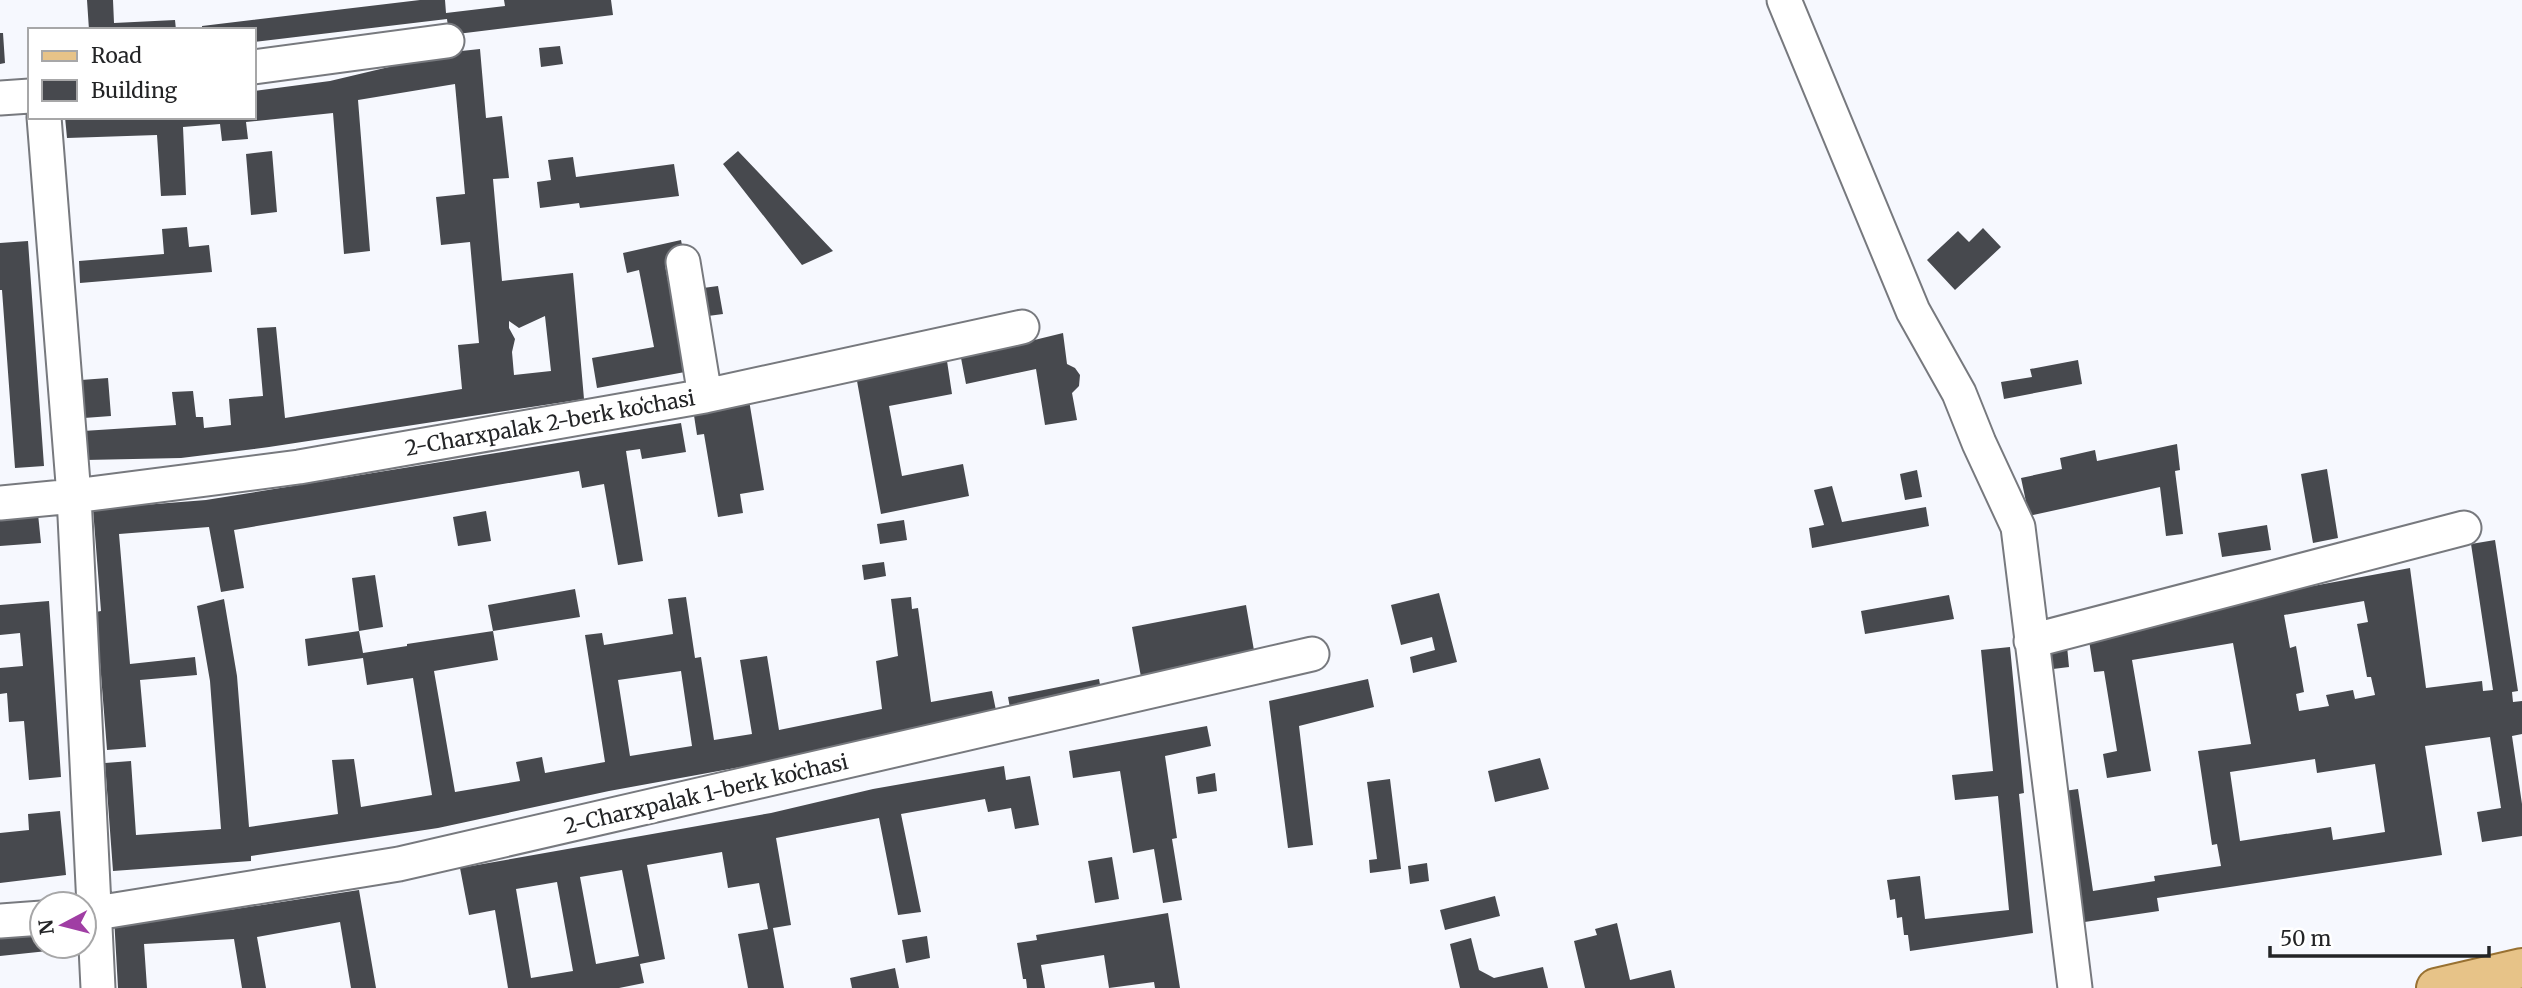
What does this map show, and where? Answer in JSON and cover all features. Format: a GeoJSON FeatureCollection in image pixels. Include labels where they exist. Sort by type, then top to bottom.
{"type":"FeatureCollection","features":[{"type":"Feature","properties":{"kind":"main road"},"geometry":{"type":"LineString","coordinates":[[2435,988],[2522,968]]}},
{"type":"Feature","properties":{"kind":"street"},"geometry":{"type":"LineString","coordinates":[[1784,0],[1913,311],[1959,393],[2018,527],[2076,988]]}},
{"type":"Feature","properties":{"kind":"street"},"geometry":{"type":"LineString","coordinates":[[256,67],[447,41]]}},
{"type":"Feature","properties":{"kind":"street"},"geometry":{"type":"LineString","coordinates":[[0,98],[28,96]]}},
{"type":"Feature","properties":{"kind":"street"},"geometry":{"type":"LineString","coordinates":[[44,119],[74,496],[89,890]]}},
{"type":"Feature","properties":{"kind":"street"},"geometry":{"type":"LineString","coordinates":[[683,262],[705,396]]}},
{"type":"Feature","properties":{"kind":"street","name":"2-Charxpalak 2-berk koʻchasi"},"geometry":{"type":"LineString","coordinates":[[0,503],[299,467],[705,396],[1022,327]]}},
{"type":"Feature","properties":{"kind":"street"},"geometry":{"type":"LineString","coordinates":[[2031,641],[2464,528]]}},
{"type":"Feature","properties":{"kind":"street","name":"2-Charxpalak 1-berk koʻchasi"},"geometry":{"type":"LineString","coordinates":[[98,914],[399,864],[1312,654]]}},
{"type":"Feature","properties":{"kind":"street"},"geometry":{"type":"LineString","coordinates":[[0,921],[28,919]]}},
{"type":"Feature","properties":{"kind":"street"},"geometry":{"type":"LineString","coordinates":[[96,960],[99,988]]}},
{"type":"Feature","properties":{"kind":"building"},"geometry":{"type":"Polygon","coordinates":[[[87,0],[113,0],[114,23],[175,20],[176,28],[89,28],[87,0]]]}},
{"type":"Feature","properties":{"kind":"building"},"geometry":{"type":"Polygon","coordinates":[[[420,0],[445,0],[446,13],[505,6],[504,0],[611,0],[613,15],[449,35],[447,19],[256,42],[256,28],[202,26],[420,0]]]}},
{"type":"Feature","properties":{"kind":"building"},"geometry":{"type":"Polygon","coordinates":[[[0,33],[3,33],[5,63],[0,64],[0,33]]]}},
{"type":"Feature","properties":{"kind":"building"},"geometry":{"type":"Polygon","coordinates":[[[560,46],[563,64],[541,67],[539,48],[560,46]]]}},
{"type":"Feature","properties":{"kind":"building"},"geometry":{"type":"Polygon","coordinates":[[[480,49],[486,118],[502,116],[509,178],[493,179],[502,281],[573,273],[584,399],[181,458],[85,460],[83,431],[176,425],[172,392],[193,391],[196,417],[203,417],[204,428],[231,425],[229,399],[263,396],[257,328],[276,327],[285,418],[462,389],[458,345],[479,343],[470,242],[441,245],[436,197],[465,194],[455,84],[358,100],[370,251],[344,254],[333,113],[246,122],[248,139],[222,141],[220,124],[183,127],[186,195],[161,196],[157,135],[67,138],[65,119],[256,119],[256,91],[330,81],[452,52],[480,49]],[[545,316],[519,328],[509,321],[509,328],[515,339],[512,352],[514,375],[551,371],[545,316]]]}},
{"type":"Feature","properties":{"kind":"building"},"geometry":{"type":"Polygon","coordinates":[[[272,151],[277,212],[251,215],[246,154],[272,151]]]}},
{"type":"Feature","properties":{"kind":"building"},"geometry":{"type":"Polygon","coordinates":[[[738,151],[833,251],[802,265],[723,164],[738,151]]]}},
{"type":"Feature","properties":{"kind":"building"},"geometry":{"type":"Polygon","coordinates":[[[573,157],[576,177],[674,164],[679,196],[580,208],[579,203],[540,208],[537,182],[551,180],[548,160],[573,157]]]}},
{"type":"Feature","properties":{"kind":"building"},"geometry":{"type":"Polygon","coordinates":[[[187,227],[189,247],[209,245],[212,272],[80,283],[79,261],[164,254],[162,229],[187,227]]]}},
{"type":"Feature","properties":{"kind":"building"},"geometry":{"type":"Polygon","coordinates":[[[1983,228],[2001,247],[1955,290],[1927,260],[1958,231],[1969,242],[1983,228]]]}},
{"type":"Feature","properties":{"kind":"building"},"geometry":{"type":"Polygon","coordinates":[[[681,240],[685,260],[665,265],[685,372],[597,388],[592,358],[654,347],[639,270],[627,273],[623,253],[681,240]]]}},
{"type":"Feature","properties":{"kind":"building"},"geometry":{"type":"Polygon","coordinates":[[[28,241],[44,466],[15,468],[0,290],[0,243],[28,241]]]}},
{"type":"Feature","properties":{"kind":"building"},"geometry":{"type":"Polygon","coordinates":[[[718,286],[723,314],[693,318],[688,290],[718,286]]]}},
{"type":"Feature","properties":{"kind":"building"},"geometry":{"type":"Polygon","coordinates":[[[1063,333],[1067,364],[1075,368],[1080,375],[1079,386],[1072,393],[1077,420],[1045,425],[1036,369],[966,384],[961,358],[1063,333]]]}},
{"type":"Feature","properties":{"kind":"building"},"geometry":{"type":"Polygon","coordinates":[[[2078,360],[2082,384],[2004,399],[2001,382],[2032,377],[2030,369],[2078,360]]]}},
{"type":"Feature","properties":{"kind":"building"},"geometry":{"type":"Polygon","coordinates":[[[947,361],[952,394],[889,406],[902,476],[963,464],[969,496],[881,514],[857,381],[947,361]]]}},
{"type":"Feature","properties":{"kind":"building"},"geometry":{"type":"Polygon","coordinates":[[[108,378],[111,416],[84,418],[81,380],[108,378]]]}},
{"type":"Feature","properties":{"kind":"building"},"geometry":{"type":"Polygon","coordinates":[[[749,400],[764,490],[740,494],[743,513],[718,517],[704,434],[697,435],[693,409],[749,400]]]}},
{"type":"Feature","properties":{"kind":"building"},"geometry":{"type":"Polygon","coordinates":[[[681,423],[686,452],[642,459],[640,449],[626,451],[643,561],[618,565],[604,484],[582,488],[579,471],[234,530],[244,588],[221,592],[209,527],[119,534],[130,664],[195,657],[197,675],[140,680],[146,747],[107,750],[96,612],[101,611],[93,509],[206,500],[681,423]]]}},
{"type":"Feature","properties":{"kind":"building"},"geometry":{"type":"Polygon","coordinates":[[[2177,444],[2180,470],[2175,471],[2183,534],[2166,536],[2160,487],[2029,516],[2021,478],[2062,469],[2060,458],[2095,450],[2097,461],[2177,444]]]}},
{"type":"Feature","properties":{"kind":"building"},"geometry":{"type":"Polygon","coordinates":[[[2327,469],[2338,538],[2313,543],[2301,474],[2327,469]]]}},
{"type":"Feature","properties":{"kind":"building"},"geometry":{"type":"Polygon","coordinates":[[[1917,470],[1922,497],[1905,500],[1900,474],[1917,470]]]}},
{"type":"Feature","properties":{"kind":"building"},"geometry":{"type":"Polygon","coordinates":[[[1832,486],[1842,522],[1926,507],[1929,526],[1812,548],[1809,528],[1824,525],[1814,490],[1832,486]]]}},
{"type":"Feature","properties":{"kind":"building"},"geometry":{"type":"Polygon","coordinates":[[[486,511],[491,541],[458,546],[453,517],[486,511]]]}},
{"type":"Feature","properties":{"kind":"building"},"geometry":{"type":"Polygon","coordinates":[[[38,514],[41,543],[0,546],[0,517],[38,514]]]}},
{"type":"Feature","properties":{"kind":"building"},"geometry":{"type":"Polygon","coordinates":[[[904,520],[907,540],[880,544],[877,524],[904,520]]]}},
{"type":"Feature","properties":{"kind":"building"},"geometry":{"type":"Polygon","coordinates":[[[2267,525],[2271,550],[2222,557],[2218,533],[2267,525]]]}},
{"type":"Feature","properties":{"kind":"building"},"geometry":{"type":"Polygon","coordinates":[[[2495,540],[2518,691],[2512,692],[2513,702],[2522,701],[2522,734],[2512,736],[2522,804],[2522,836],[2482,842],[2477,812],[2501,808],[2490,737],[2425,746],[2442,855],[2157,898],[2159,911],[2071,924],[2051,793],[2078,789],[2093,891],[2155,881],[2154,876],[2221,866],[2217,844],[2212,845],[2198,751],[2251,744],[2233,643],[2132,660],[2151,771],[2107,778],[2103,754],[2117,751],[2104,671],[2094,672],[2087,628],[2410,568],[2426,688],[2482,681],[2483,691],[2493,690],[2471,544],[2495,540]],[[2364,601],[2284,615],[2290,648],[2296,646],[2304,692],[2296,694],[2299,711],[2329,706],[2326,695],[2353,690],[2355,699],[2375,695],[2371,677],[2367,677],[2357,624],[2368,622],[2364,601]],[[2315,759],[2230,772],[2240,841],[2331,827],[2333,840],[2385,832],[2375,764],[2317,773],[2315,759]]]}},
{"type":"Feature","properties":{"kind":"building"},"geometry":{"type":"Polygon","coordinates":[[[884,562],[886,576],[864,580],[862,565],[884,562]]]}},
{"type":"Feature","properties":{"kind":"building"},"geometry":{"type":"Polygon","coordinates":[[[375,575],[383,627],[359,631],[352,578],[375,575]]]}},
{"type":"Feature","properties":{"kind":"building"},"geometry":{"type":"Polygon","coordinates":[[[575,589],[580,617],[493,631],[488,605],[575,589]]]}},
{"type":"Feature","properties":{"kind":"building"},"geometry":{"type":"Polygon","coordinates":[[[1439,593],[1457,662],[1413,673],[1410,657],[1435,650],[1432,637],[1401,645],[1391,605],[1439,593]]]}},
{"type":"Feature","properties":{"kind":"building"},"geometry":{"type":"Polygon","coordinates":[[[1949,595],[1954,619],[1865,634],[1861,611],[1949,595]]]}},
{"type":"Feature","properties":{"kind":"building"},"geometry":{"type":"Polygon","coordinates":[[[686,597],[695,658],[701,657],[714,740],[752,734],[740,660],[767,656],[779,730],[882,709],[876,661],[898,656],[891,599],[911,597],[912,609],[918,608],[931,702],[992,691],[998,720],[609,791],[438,828],[251,856],[251,861],[113,871],[105,763],[131,761],[136,835],[221,829],[210,681],[197,606],[224,599],[237,676],[249,827],[338,814],[332,760],[354,759],[361,807],[432,795],[413,678],[367,685],[363,658],[308,666],[305,639],[359,631],[363,653],[493,631],[498,660],[434,671],[455,792],[520,781],[516,762],[542,757],[545,773],[605,762],[585,635],[602,633],[604,645],[673,634],[668,599],[686,597]],[[681,671],[618,680],[630,756],[692,746],[681,671]]]}},
{"type":"Feature","properties":{"kind":"building"},"geometry":{"type":"Polygon","coordinates":[[[49,601],[61,777],[29,780],[24,721],[9,722],[7,693],[0,694],[0,668],[23,666],[20,633],[0,635],[0,605],[49,601]]]}},
{"type":"Feature","properties":{"kind":"building"},"geometry":{"type":"Polygon","coordinates":[[[1246,605],[1255,656],[1141,677],[1132,627],[1246,605]]]}},
{"type":"Feature","properties":{"kind":"building"},"geometry":{"type":"Polygon","coordinates":[[[2067,646],[2069,667],[2045,670],[2043,649],[2067,646]]]}},
{"type":"Feature","properties":{"kind":"building"},"geometry":{"type":"Polygon","coordinates":[[[2010,647],[2024,793],[2019,794],[2033,933],[1910,951],[1908,935],[1904,935],[1902,917],[1897,918],[1895,899],[1890,900],[1887,880],[1920,876],[1925,919],[2009,910],[1998,796],[1955,800],[1952,775],[1993,771],[1981,650],[2010,647]]]}},
{"type":"Feature","properties":{"kind":"building"},"geometry":{"type":"Polygon","coordinates":[[[1099,679],[1103,701],[1012,719],[1008,697],[1099,679]]]}},
{"type":"Feature","properties":{"kind":"building"},"geometry":{"type":"Polygon","coordinates":[[[1368,679],[1374,707],[1299,726],[1313,845],[1288,848],[1269,701],[1368,679]]]}},
{"type":"Feature","properties":{"kind":"building"},"geometry":{"type":"Polygon","coordinates":[[[1207,726],[1211,746],[1165,756],[1177,838],[1172,839],[1182,900],[1163,903],[1154,849],[1133,853],[1120,771],[1073,778],[1069,751],[1207,726]]]}},
{"type":"Feature","properties":{"kind":"building"},"geometry":{"type":"Polygon","coordinates":[[[1540,758],[1549,789],[1495,802],[1488,771],[1540,758]]]}},
{"type":"Feature","properties":{"kind":"building"},"geometry":{"type":"Polygon","coordinates":[[[1004,766],[1006,780],[1030,776],[1039,825],[1015,829],[1011,808],[988,812],[985,799],[901,814],[921,912],[898,915],[879,818],[776,838],[791,925],[773,928],[784,988],[748,988],[738,934],[768,929],[759,883],[728,888],[722,852],[647,865],[665,959],[640,964],[644,983],[619,988],[508,988],[495,910],[469,915],[460,868],[771,813],[873,789],[1004,766]],[[622,870],[580,877],[596,964],[639,956],[622,870]],[[557,882],[516,889],[531,978],[573,971],[557,882]]]}},
{"type":"Feature","properties":{"kind":"building"},"geometry":{"type":"Polygon","coordinates":[[[1215,773],[1217,791],[1198,794],[1196,777],[1215,773]]]}},
{"type":"Feature","properties":{"kind":"building"},"geometry":{"type":"Polygon","coordinates":[[[1390,779],[1401,869],[1370,873],[1369,860],[1377,859],[1367,782],[1390,779]]]}},
{"type":"Feature","properties":{"kind":"building"},"geometry":{"type":"Polygon","coordinates":[[[60,811],[66,875],[0,883],[0,833],[29,830],[28,814],[60,811]]]}},
{"type":"Feature","properties":{"kind":"building"},"geometry":{"type":"Polygon","coordinates":[[[1112,857],[1119,899],[1095,903],[1088,861],[1112,857]]]}},
{"type":"Feature","properties":{"kind":"building"},"geometry":{"type":"Polygon","coordinates":[[[1427,863],[1429,881],[1410,884],[1408,866],[1427,863]]]}},
{"type":"Feature","properties":{"kind":"building"},"geometry":{"type":"Polygon","coordinates":[[[359,890],[376,988],[351,988],[340,922],[257,937],[266,988],[242,988],[234,939],[144,944],[147,988],[118,988],[114,917],[229,910],[359,890]]]}},
{"type":"Feature","properties":{"kind":"building"},"geometry":{"type":"Polygon","coordinates":[[[1495,896],[1500,916],[1445,930],[1440,910],[1495,896]]]}},
{"type":"Feature","properties":{"kind":"building"},"geometry":{"type":"Polygon","coordinates":[[[1168,913],[1180,988],[1155,988],[1154,982],[1109,988],[1104,955],[1041,965],[1045,988],[1027,988],[1017,943],[1037,940],[1036,935],[1168,913]]]}},
{"type":"Feature","properties":{"kind":"building"},"geometry":{"type":"Polygon","coordinates":[[[1617,923],[1630,980],[1671,970],[1675,988],[1585,988],[1574,941],[1597,935],[1595,929],[1617,923]]]}},
{"type":"Feature","properties":{"kind":"building"},"geometry":{"type":"Polygon","coordinates":[[[28,930],[28,953],[0,956],[0,933],[28,930]]]}},
{"type":"Feature","properties":{"kind":"building"},"geometry":{"type":"Polygon","coordinates":[[[927,936],[930,958],[906,963],[902,940],[927,936]]]}},
{"type":"Feature","properties":{"kind":"building"},"geometry":{"type":"Polygon","coordinates":[[[1471,938],[1479,970],[1494,978],[1543,967],[1548,988],[1460,988],[1450,944],[1471,938]]]}},
{"type":"Feature","properties":{"kind":"building"},"geometry":{"type":"Polygon","coordinates":[[[895,968],[899,988],[852,988],[850,978],[895,968]]]}}]}
